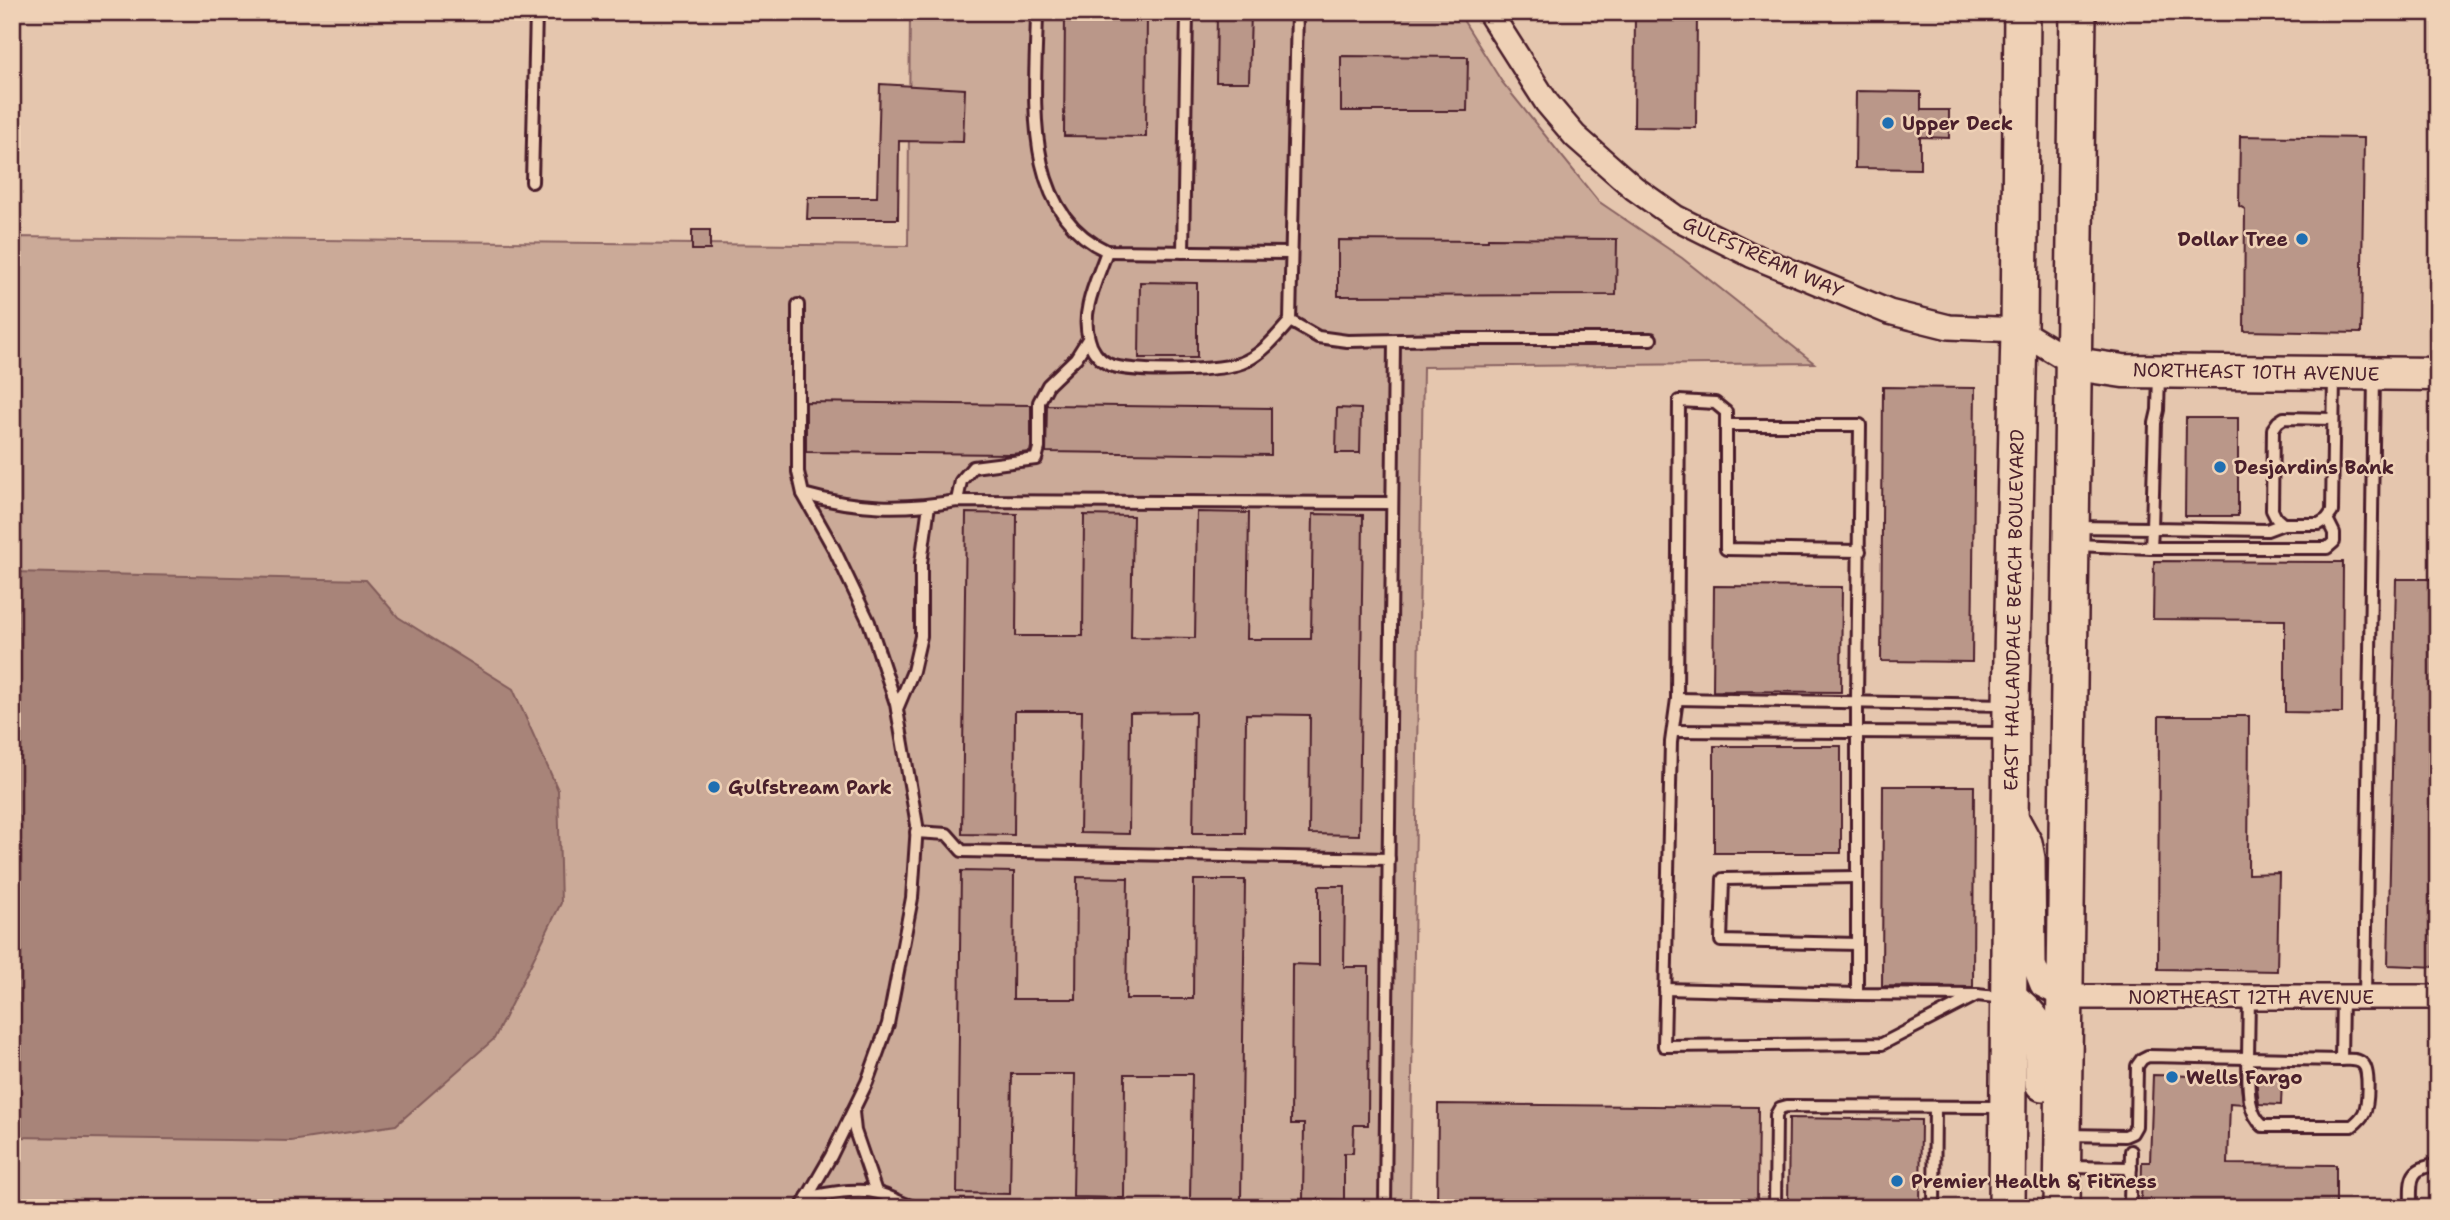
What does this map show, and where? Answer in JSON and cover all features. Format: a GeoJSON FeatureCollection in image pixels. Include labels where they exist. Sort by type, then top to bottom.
{"type":"FeatureCollection","features":[{"type":"Feature","properties":{"kind":"main road","name":"EAST HALLANDALE BEACH BOULEVARD"},"geometry":{"type":"LineString","coordinates":[[2007,1208],[2008,1107],[1994,997],[2010,800],[2022,12]]}},
{"type":"Feature","properties":{"kind":"main road"},"geometry":{"type":"LineString","coordinates":[[1994,997],[2029,1014],[2037,1025],[2043,1064],[2044,1157],[2047,1169],[2062,1177],[2078,12]]}},
{"type":"Feature","properties":{"kind":"street","name":"GULFSTREAM WAY"},"geometry":{"type":"LineString","coordinates":[[1489,12],[1547,103],[1575,136],[1634,188],[1675,216],[1751,254],[1889,312],[1949,327],[2019,330],[2075,363]]}},
{"type":"Feature","properties":{"kind":"street","name":"NORTHEAST 10TH AVENUE"},"geometry":{"type":"LineString","coordinates":[[2075,363],[2123,371],[2438,374]]}},
{"type":"Feature","properties":{"kind":"street"},"geometry":{"type":"LineString","coordinates":[[2010,800],[2030,842],[2033,858],[2034,965],[2042,985],[2065,997]]}},
{"type":"Feature","properties":{"kind":"street","name":"NORTHEAST 12TH AVENUE"},"geometry":{"type":"LineString","coordinates":[[2065,997],[2438,997]]}},
{"type":"Feature","properties":{"kind":"lane"},"geometry":{"type":"LineString","coordinates":[[532,182],[536,12]]}},
{"type":"Feature","properties":{"kind":"lane"},"geometry":{"type":"LineString","coordinates":[[1037,12],[1036,137],[1043,173],[1058,205],[1076,230],[1091,244],[1107,251],[1290,254]]}},
{"type":"Feature","properties":{"kind":"lane"},"geometry":{"type":"LineString","coordinates":[[1107,251],[1086,320],[1088,339],[1094,353],[1106,363],[1123,369],[1217,369],[1245,362],[1270,344],[1290,321],[1297,12]]}},
{"type":"Feature","properties":{"kind":"lane"},"geometry":{"type":"LineString","coordinates":[[1183,252],[1187,14]]}},
{"type":"Feature","properties":{"kind":"lane"},"geometry":{"type":"LineString","coordinates":[[798,305],[798,472],[803,494],[834,549],[869,622],[897,709],[908,761],[916,832],[912,898],[888,1024],[853,1112],[804,1203]]}},
{"type":"Feature","properties":{"kind":"lane"},"geometry":{"type":"LineString","coordinates":[[1290,321],[1318,337],[1347,341],[1651,340]]}},
{"type":"Feature","properties":{"kind":"lane"},"geometry":{"type":"LineString","coordinates":[[957,501],[961,481],[973,467],[1036,459],[1039,448],[1039,402],[1048,385],[1076,358],[1088,339]]}},
{"type":"Feature","properties":{"kind":"lane"},"geometry":{"type":"LineString","coordinates":[[1385,1208],[1394,341]]}},
{"type":"Feature","properties":{"kind":"lane"},"geometry":{"type":"LineString","coordinates":[[2151,548],[2159,371]]}},
{"type":"Feature","properties":{"kind":"lane"},"geometry":{"type":"LineString","coordinates":[[2072,536],[2152,528],[2267,530],[2283,524],[2319,524],[2332,512],[2334,373]]}},
{"type":"Feature","properties":{"kind":"lane"},"geometry":{"type":"LineString","coordinates":[[2341,1060],[2353,997],[2374,373]]}},
{"type":"Feature","properties":{"kind":"lane"},"geometry":{"type":"LineString","coordinates":[[1860,551],[1726,550],[1726,412],[1715,402],[1679,401],[1677,699],[1672,731],[1664,1045],[1882,1044],[1994,997]]}},
{"type":"Feature","properties":{"kind":"lane"},"geometry":{"type":"LineString","coordinates":[[2283,524],[2272,510],[2273,429],[2284,418],[2333,419]]}},
{"type":"Feature","properties":{"kind":"lane"},"geometry":{"type":"LineString","coordinates":[[1726,425],[1860,425],[1857,995]]}},
{"type":"Feature","properties":{"kind":"lane"},"geometry":{"type":"LineString","coordinates":[[803,494],[838,504],[914,508],[957,501],[1392,503]]}},
{"type":"Feature","properties":{"kind":"lane"},"geometry":{"type":"LineString","coordinates":[[897,709],[913,671],[921,636],[921,563],[929,505]]}},
{"type":"Feature","properties":{"kind":"lane"},"geometry":{"type":"LineString","coordinates":[[2072,536],[2151,548],[2327,548],[2334,542],[2334,533],[2327,519]]}},
{"type":"Feature","properties":{"kind":"lane"},"geometry":{"type":"LineString","coordinates":[[1677,699],[1857,701],[2011,719]]}},
{"type":"Feature","properties":{"kind":"lane"},"geometry":{"type":"LineString","coordinates":[[1672,731],[1858,732],[2011,719]]}},
{"type":"Feature","properties":{"kind":"lane"},"geometry":{"type":"LineString","coordinates":[[916,832],[947,834],[962,851],[1389,859]]}},
{"type":"Feature","properties":{"kind":"lane"},"geometry":{"type":"LineString","coordinates":[[1857,877],[1723,879],[1721,941],[1857,944]]}},
{"type":"Feature","properties":{"kind":"lane"},"geometry":{"type":"LineString","coordinates":[[1664,989],[1994,997]]}},
{"type":"Feature","properties":{"kind":"lane"},"geometry":{"type":"LineString","coordinates":[[2062,1177],[2132,1133],[2136,1126],[2137,1066],[2148,1056],[2248,1058],[2341,1060],[2356,1060],[2363,1063],[2367,1069],[2367,1103],[2359,1121],[2352,1126],[2263,1126],[2255,1119],[2251,1108],[2248,1058],[2249,997]]}},
{"type":"Feature","properties":{"kind":"lane"},"geometry":{"type":"LineString","coordinates":[[1934,1208],[1935,1107]]}},
{"type":"Feature","properties":{"kind":"lane"},"geometry":{"type":"LineString","coordinates":[[1775,1208],[1776,1115],[1780,1108],[2008,1107]]}},
{"type":"Feature","properties":{"kind":"lane"},"geometry":{"type":"LineString","coordinates":[[853,1112],[855,1131],[876,1192]]}},
{"type":"Feature","properties":{"kind":"lane"},"geometry":{"type":"LineString","coordinates":[[2130,1205],[2131,1151]]}},
{"type":"Feature","properties":{"kind":"lane"},"geometry":{"type":"LineString","coordinates":[[2410,1208],[2411,1180],[2415,1171],[2424,1166],[2438,1165]]}},
{"type":"Feature","properties":{"kind":"lane"},"geometry":{"type":"LineString","coordinates":[[2062,1177],[2131,1168]]}},
{"type":"Feature","properties":{"kind":"lane"},"geometry":{"type":"LineString","coordinates":[[804,1203],[842,1192],[876,1192],[905,1206],[919,1208]]}},
{"type":"Feature","properties":{"kind":"shaded area","name":"Gulfstream Park"},"geometry":{"type":"Polygon","coordinates":[[[910,12],[1458,12],[1502,82],[1598,201],[1682,258],[1814,363],[1423,367],[1410,1208],[12,1208],[12,237],[908,246],[910,12]]]}},
{"type":"Feature","properties":{"kind":"shaded area"},"geometry":{"type":"Polygon","coordinates":[[[12,572],[366,580],[398,617],[513,689],[558,790],[561,903],[494,1039],[396,1125],[291,1141],[12,1137],[12,572]]]}},
{"type":"Feature","properties":{"kind":"building"},"geometry":{"type":"Polygon","coordinates":[[[1065,12],[1147,12],[1146,137],[1064,136],[1065,12]]]}},
{"type":"Feature","properties":{"kind":"building"},"geometry":{"type":"Polygon","coordinates":[[[1217,12],[1251,12],[1249,82],[1216,82],[1217,12]]]}},
{"type":"Feature","properties":{"kind":"building"},"geometry":{"type":"Polygon","coordinates":[[[1635,12],[1697,12],[1696,128],[1634,127],[1635,12]]]}},
{"type":"Feature","properties":{"kind":"building"},"geometry":{"type":"Polygon","coordinates":[[[1341,56],[1468,57],[1467,111],[1341,111],[1341,56]]]}},
{"type":"Feature","properties":{"kind":"building"},"geometry":{"type":"Polygon","coordinates":[[[880,84],[965,89],[963,142],[899,141],[898,219],[807,219],[808,197],[877,197],[880,84]]]}},
{"type":"Feature","properties":{"kind":"building","name":"Upper Deck"},"geometry":{"type":"Polygon","coordinates":[[[1856,91],[1921,92],[1921,110],[1949,110],[1949,138],[1920,137],[1920,169],[1855,168],[1856,91]]]}},
{"type":"Feature","properties":{"kind":"building"},"geometry":{"type":"Polygon","coordinates":[[[2240,136],[2364,138],[2361,333],[2244,331],[2245,209],[2239,206],[2240,136]]]}},
{"type":"Feature","properties":{"kind":"building"},"geometry":{"type":"Polygon","coordinates":[[[692,230],[710,230],[710,250],[692,250],[692,230]]]}},
{"type":"Feature","properties":{"kind":"building"},"geometry":{"type":"Polygon","coordinates":[[[1488,238],[1617,239],[1616,295],[1338,296],[1338,240],[1488,241],[1488,238]]]}},
{"type":"Feature","properties":{"kind":"building"},"geometry":{"type":"Polygon","coordinates":[[[1140,282],[1197,283],[1197,358],[1139,358],[1140,282]]]}},
{"type":"Feature","properties":{"kind":"building"},"geometry":{"type":"Polygon","coordinates":[[[1883,387],[1975,388],[1972,662],[1881,661],[1883,387]]]}},
{"type":"Feature","properties":{"kind":"building"},"geometry":{"type":"Polygon","coordinates":[[[806,402],[1031,405],[1030,452],[806,452],[806,402]]]}},
{"type":"Feature","properties":{"kind":"building"},"geometry":{"type":"Polygon","coordinates":[[[1047,405],[1271,408],[1271,455],[1046,452],[1047,405]]]}},
{"type":"Feature","properties":{"kind":"building"},"geometry":{"type":"Polygon","coordinates":[[[1337,408],[1361,409],[1360,453],[1336,453],[1337,408]]]}},
{"type":"Feature","properties":{"kind":"building"},"geometry":{"type":"Polygon","coordinates":[[[2186,418],[2238,418],[2238,516],[2185,516],[2186,418]]]}},
{"type":"Feature","properties":{"kind":"building"},"geometry":{"type":"Polygon","coordinates":[[[1197,512],[1249,513],[1247,639],[1311,639],[1313,514],[1363,515],[1359,835],[1309,834],[1310,715],[1246,714],[1245,833],[1193,833],[1195,712],[1130,713],[1129,834],[1080,833],[1082,711],[1015,711],[1014,835],[962,834],[966,513],[1017,514],[1016,636],[1083,636],[1084,515],[1133,516],[1131,637],[1195,638],[1197,512]]]}},
{"type":"Feature","properties":{"kind":"building"},"geometry":{"type":"Polygon","coordinates":[[[2154,561],[2343,562],[2342,713],[2285,712],[2285,620],[2153,619],[2154,561]]]}},
{"type":"Feature","properties":{"kind":"building"},"geometry":{"type":"Polygon","coordinates":[[[2396,579],[2438,579],[2438,967],[2388,965],[2396,579]]]}},
{"type":"Feature","properties":{"kind":"building"},"geometry":{"type":"Polygon","coordinates":[[[1714,586],[1842,587],[1841,692],[1713,691],[1714,586]]]}},
{"type":"Feature","properties":{"kind":"building"},"geometry":{"type":"Polygon","coordinates":[[[2159,716],[2249,716],[2248,874],[2279,873],[2277,971],[2158,969],[2159,716]]]}},
{"type":"Feature","properties":{"kind":"building"},"geometry":{"type":"Polygon","coordinates":[[[1714,746],[1841,746],[1841,853],[1714,853],[1714,746]]]}},
{"type":"Feature","properties":{"kind":"building"},"geometry":{"type":"Polygon","coordinates":[[[1883,786],[1974,786],[1973,987],[1882,986],[1883,786]]]}},
{"type":"Feature","properties":{"kind":"building"},"geometry":{"type":"Polygon","coordinates":[[[961,871],[1014,872],[1013,999],[1076,999],[1077,877],[1128,878],[1126,999],[1193,999],[1194,880],[1245,880],[1241,1200],[1190,1200],[1192,1074],[1125,1074],[1124,1198],[1073,1197],[1075,1074],[1012,1074],[1010,1194],[957,1193],[961,871]]]}},
{"type":"Feature","properties":{"kind":"building"},"geometry":{"type":"Polygon","coordinates":[[[1319,886],[1345,886],[1344,967],[1369,967],[1368,1125],[1354,1125],[1353,1153],[1344,1153],[1344,1200],[1303,1199],[1304,1124],[1291,1124],[1292,964],[1319,965],[1319,886]]]}},
{"type":"Feature","properties":{"kind":"building"},"geometry":{"type":"Polygon","coordinates":[[[2153,1075],[2240,1077],[2243,1104],[2230,1103],[2228,1164],[2336,1165],[2336,1208],[2141,1208],[2142,1162],[2150,1162],[2153,1075]]]}},
{"type":"Feature","properties":{"kind":"building"},"geometry":{"type":"Polygon","coordinates":[[[2256,1078],[2282,1078],[2281,1105],[2259,1104],[2256,1078]]]}},
{"type":"Feature","properties":{"kind":"building"},"geometry":{"type":"Polygon","coordinates":[[[1438,1104],[1758,1107],[1757,1208],[1437,1208],[1438,1104]]]}},
{"type":"Feature","properties":{"kind":"building"},"geometry":{"type":"Polygon","coordinates":[[[1789,1118],[1921,1120],[1920,1208],[1788,1208],[1789,1118]]]}},
{"type":"Feature","properties":{"kind":"place","name":"Upper Deck"},"geometry":{"type":"Point","coordinates":[1888,123]}},
{"type":"Feature","properties":{"kind":"place","name":"Dollar Tree"},"geometry":{"type":"Point","coordinates":[2302,239]}},
{"type":"Feature","properties":{"kind":"place","name":"Desjardins Bank"},"geometry":{"type":"Point","coordinates":[2220,467]}},
{"type":"Feature","properties":{"kind":"place","name":"Gulfstream Park"},"geometry":{"type":"Point","coordinates":[714,787]}},
{"type":"Feature","properties":{"kind":"place","name":"Wells Fargo"},"geometry":{"type":"Point","coordinates":[2172,1077]}},
{"type":"Feature","properties":{"kind":"place","name":"Premier Health & Fitness"},"geometry":{"type":"Point","coordinates":[1897,1181]}}]}
